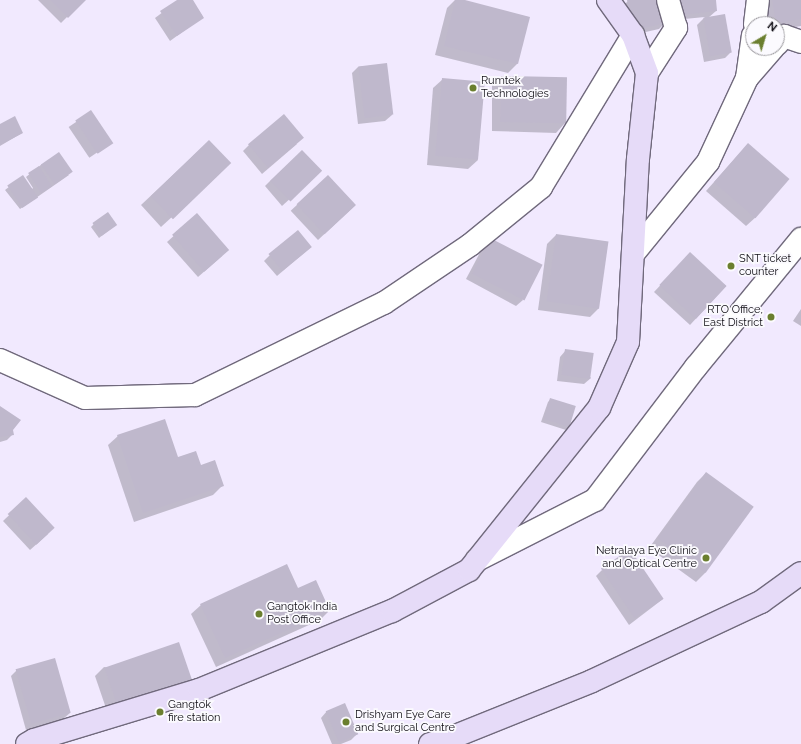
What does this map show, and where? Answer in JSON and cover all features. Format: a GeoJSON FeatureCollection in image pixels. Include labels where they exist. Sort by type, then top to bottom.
{"type":"FeatureCollection","features":[{"type":"Feature","properties":{"kind":"main road"},"geometry":{"type":"LineString","coordinates":[[27,744],[34,740],[199,690],[385,614],[469,570],[599,408],[628,342],[638,159],[647,73],[633,35],[608,0]]}},
{"type":"Feature","properties":{"kind":"main road"},"geometry":{"type":"LineString","coordinates":[[430,744],[448,739],[592,681],[761,602],[801,572]]}},
{"type":"Feature","properties":{"kind":"street"},"geometry":{"type":"LineString","coordinates":[[647,73],[676,28],[668,0]]}},
{"type":"Feature","properties":{"kind":"street"},"geometry":{"type":"LineString","coordinates":[[756,16],[758,0]]}},
{"type":"Feature","properties":{"kind":"street"},"geometry":{"type":"LineString","coordinates":[[0,360],[85,398],[195,395],[384,303],[470,245],[541,187],[633,35]]}},
{"type":"Feature","properties":{"kind":"street"},"geometry":{"type":"LineString","coordinates":[[785,36],[801,42]]}},
{"type":"Feature","properties":{"kind":"street"},"geometry":{"type":"LineString","coordinates":[[747,78],[750,56]]}},
{"type":"Feature","properties":{"kind":"street"},"geometry":{"type":"LineString","coordinates":[[633,254],[708,162],[747,78],[766,56]]}},
{"type":"Feature","properties":{"kind":"street"},"geometry":{"type":"LineString","coordinates":[[477,560],[595,500],[696,367],[801,239]]}},
{"type":"Feature","properties":{"kind":"building"},"geometry":{"type":"Polygon","coordinates":[[[50,0],[86,0],[68,18],[50,0]]]}},
{"type":"Feature","properties":{"kind":"building"},"geometry":{"type":"Polygon","coordinates":[[[177,0],[193,0],[204,18],[177,36],[160,11],[177,0]]]}},
{"type":"Feature","properties":{"kind":"building"},"geometry":{"type":"Polygon","coordinates":[[[455,0],[465,0],[530,17],[518,64],[444,46],[455,0]]]}},
{"type":"Feature","properties":{"kind":"building"},"geometry":{"type":"Polygon","coordinates":[[[627,0],[659,0],[666,23],[634,30],[627,0]]]}},
{"type":"Feature","properties":{"kind":"building"},"geometry":{"type":"Polygon","coordinates":[[[679,0],[716,0],[717,11],[680,15],[679,0]]]}},
{"type":"Feature","properties":{"kind":"building"},"geometry":{"type":"Polygon","coordinates":[[[772,0],[801,0],[801,19],[785,22],[785,16],[775,16],[772,0]]]}},
{"type":"Feature","properties":{"kind":"building"},"geometry":{"type":"Polygon","coordinates":[[[725,14],[732,52],[710,56],[703,18],[725,14]]]}},
{"type":"Feature","properties":{"kind":"building"},"geometry":{"type":"Polygon","coordinates":[[[387,63],[393,115],[365,118],[358,67],[387,63]]]}},
{"type":"Feature","properties":{"kind":"building"},"geometry":{"type":"Polygon","coordinates":[[[501,76],[567,77],[566,123],[500,122],[501,76]]]}},
{"type":"Feature","properties":{"kind":"building"},"geometry":{"type":"Polygon","coordinates":[[[442,78],[485,82],[478,159],[435,156],[442,78]]]}},
{"type":"Feature","properties":{"kind":"building"},"geometry":{"type":"Polygon","coordinates":[[[91,110],[113,143],[98,154],[75,121],[91,110]]]}},
{"type":"Feature","properties":{"kind":"building"},"geometry":{"type":"Polygon","coordinates":[[[284,114],[304,138],[268,168],[248,144],[284,114]]]}},
{"type":"Feature","properties":{"kind":"building"},"geometry":{"type":"Polygon","coordinates":[[[15,116],[23,133],[0,145],[0,124],[15,116]]]}},
{"type":"Feature","properties":{"kind":"building"},"geometry":{"type":"Polygon","coordinates":[[[209,140],[231,163],[173,219],[151,196],[209,140]]]}},
{"type":"Feature","properties":{"kind":"building"},"geometry":{"type":"Polygon","coordinates":[[[748,143],[790,179],[755,218],[714,182],[748,143]]]}},
{"type":"Feature","properties":{"kind":"building"},"geometry":{"type":"Polygon","coordinates":[[[302,150],[322,171],[290,201],[270,181],[302,150]]]}},
{"type":"Feature","properties":{"kind":"building"},"geometry":{"type":"Polygon","coordinates":[[[59,152],[73,172],[55,184],[41,165],[59,152]]]}},
{"type":"Feature","properties":{"kind":"building"},"geometry":{"type":"Polygon","coordinates":[[[39,166],[52,186],[41,193],[28,173],[39,166]]]}},
{"type":"Feature","properties":{"kind":"building"},"geometry":{"type":"Polygon","coordinates":[[[23,175],[38,197],[22,208],[7,186],[23,175]]]}},
{"type":"Feature","properties":{"kind":"building"},"geometry":{"type":"Polygon","coordinates":[[[328,175],[356,205],[325,234],[297,204],[328,175]]]}},
{"type":"Feature","properties":{"kind":"building"},"geometry":{"type":"Polygon","coordinates":[[[108,212],[117,225],[102,236],[92,223],[108,212]]]}},
{"type":"Feature","properties":{"kind":"building"},"geometry":{"type":"Polygon","coordinates":[[[197,213],[229,250],[204,272],[172,235],[197,213]]]}},
{"type":"Feature","properties":{"kind":"building"},"geometry":{"type":"Polygon","coordinates":[[[298,230],[312,247],[282,271],[268,254],[298,230]]]}},
{"type":"Feature","properties":{"kind":"building"},"geometry":{"type":"Polygon","coordinates":[[[556,234],[608,241],[599,309],[547,301],[556,234]]]}},
{"type":"Feature","properties":{"kind":"building"},"geometry":{"type":"Polygon","coordinates":[[[490,238],[543,265],[524,300],[472,274],[490,238]]]}},
{"type":"Feature","properties":{"kind":"building"},"geometry":{"type":"Polygon","coordinates":[[[690,252],[727,286],[696,319],[659,285],[690,252]]]}},
{"type":"Feature","properties":{"kind":"building"},"geometry":{"type":"Polygon","coordinates":[[[565,349],[594,353],[590,379],[561,375],[565,349]]]}},
{"type":"Feature","properties":{"kind":"building"},"geometry":{"type":"Polygon","coordinates":[[[550,398],[576,406],[569,427],[544,419],[550,398]]]}},
{"type":"Feature","properties":{"kind":"building"},"geometry":{"type":"Polygon","coordinates":[[[0,406],[21,420],[13,430],[14,435],[0,437],[0,406]]]}},
{"type":"Feature","properties":{"kind":"building"},"geometry":{"type":"Polygon","coordinates":[[[165,419],[178,457],[196,451],[201,465],[215,460],[224,486],[143,513],[117,435],[165,419]]]}},
{"type":"Feature","properties":{"kind":"building"},"geometry":{"type":"Polygon","coordinates":[[[706,472],[754,507],[706,573],[658,538],[706,472]]]}},
{"type":"Feature","properties":{"kind":"building"},"geometry":{"type":"Polygon","coordinates":[[[26,497],[55,528],[36,545],[8,514],[26,497]]]}},
{"type":"Feature","properties":{"kind":"building"},"geometry":{"type":"Polygon","coordinates":[[[630,549],[664,599],[635,618],[601,569],[630,549]]]}},
{"type":"Feature","properties":{"kind":"building"},"geometry":{"type":"Polygon","coordinates":[[[287,564],[298,588],[316,580],[330,611],[225,658],[200,604],[287,564]]]}},
{"type":"Feature","properties":{"kind":"building"},"geometry":{"type":"Polygon","coordinates":[[[179,642],[193,683],[118,708],[104,668],[179,642]]]}},
{"type":"Feature","properties":{"kind":"building"},"geometry":{"type":"Polygon","coordinates":[[[55,658],[71,713],[31,724],[16,669],[55,658]]]}},
{"type":"Feature","properties":{"kind":"building"},"geometry":{"type":"Polygon","coordinates":[[[345,703],[358,734],[339,743],[326,711],[345,703]]]}},
{"type":"Feature","properties":{"kind":"place","name":"Rumtek Technologies"},"geometry":{"type":"Point","coordinates":[473,88]}},
{"type":"Feature","properties":{"kind":"place","name":"SNT ticket counter"},"geometry":{"type":"Point","coordinates":[731,266]}},
{"type":"Feature","properties":{"kind":"place","name":"RTO Office, East District"},"geometry":{"type":"Point","coordinates":[771,317]}},
{"type":"Feature","properties":{"kind":"place","name":"Netralaya Eye Clinic and Optical Centre"},"geometry":{"type":"Point","coordinates":[706,558]}},
{"type":"Feature","properties":{"kind":"place","name":"Gangtok India Post Office"},"geometry":{"type":"Point","coordinates":[259,614]}},
{"type":"Feature","properties":{"kind":"place","name":"Gangtok fire station"},"geometry":{"type":"Point","coordinates":[160,712]}},
{"type":"Feature","properties":{"kind":"place","name":"Drishyam Eye Care and Surgical Centre"},"geometry":{"type":"Point","coordinates":[346,722]}}]}
